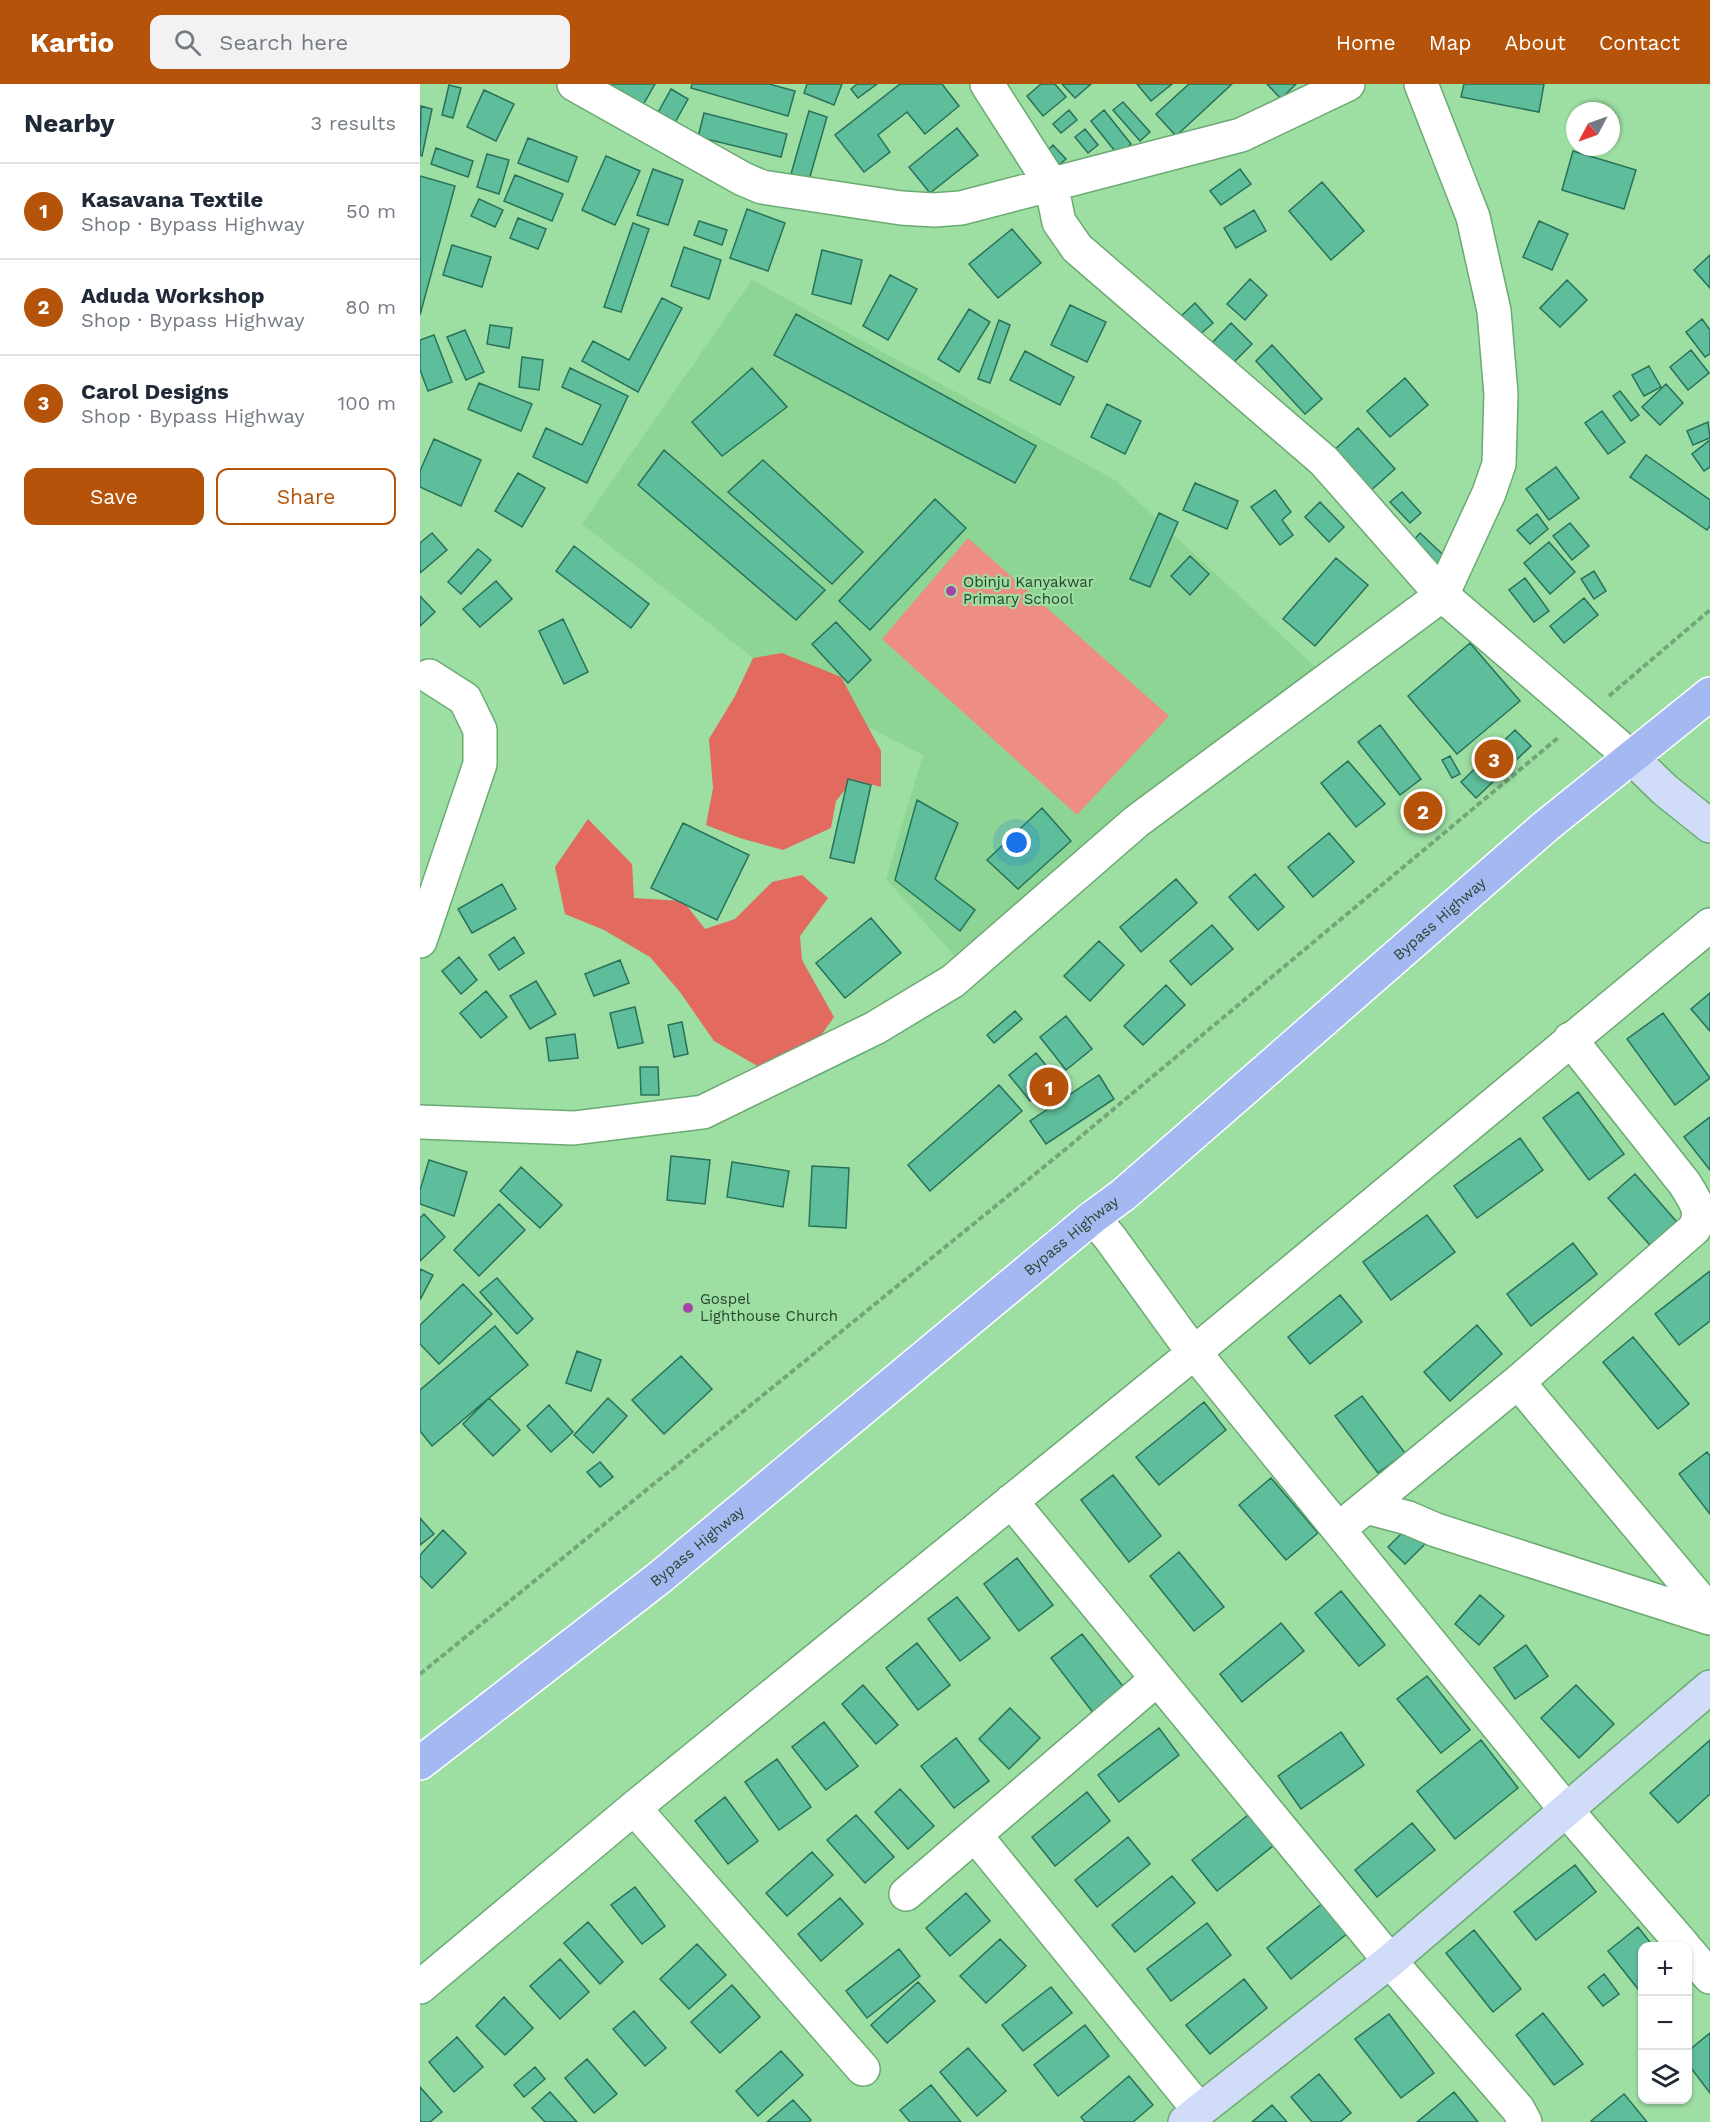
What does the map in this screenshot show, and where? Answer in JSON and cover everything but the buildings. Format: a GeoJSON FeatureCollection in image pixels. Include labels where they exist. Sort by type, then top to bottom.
{"type":"FeatureCollection","features":[{"type":"Feature","properties":{"kind":"main road","name":"Bypass Highway"},"geometry":{"type":"LineString","coordinates":[[420,1763],[658,1578],[1093,1217],[1141,1180],[1546,826],[1710,694]]}},
{"type":"Feature","properties":{"kind":"street"},"geometry":{"type":"LineString","coordinates":[[574,84],[762,187],[901,208],[934,210],[961,208],[1241,135],[1348,84]]}},
{"type":"Feature","properties":{"kind":"street"},"geometry":{"type":"LineString","coordinates":[[987,84],[1051,184],[1059,222],[1077,248],[1324,461],[1442,595],[1632,758],[1665,790],[1710,825]]}},
{"type":"Feature","properties":{"kind":"street"},"geometry":{"type":"LineString","coordinates":[[420,1122],[574,1128],[704,1112],[875,1028],[953,981],[1137,821],[1442,595],[1489,493],[1499,464],[1501,394],[1494,311],[1473,217],[1421,84]]}},
{"type":"Feature","properties":{"kind":"street"},"geometry":{"type":"LineString","coordinates":[[420,941],[480,764],[480,730],[465,699],[429,676]]}},
{"type":"Feature","properties":{"kind":"street"},"geometry":{"type":"LineString","coordinates":[[420,1987],[634,1808],[1195,1352],[1710,925]]}},
{"type":"Feature","properties":{"kind":"street"},"geometry":{"type":"LineString","coordinates":[[1339,1529],[1518,1382],[1694,1229],[1700,1220],[1699,1210],[1685,1184],[1570,1040]]}},
{"type":"Feature","properties":{"kind":"street"},"geometry":{"type":"LineString","coordinates":[[1093,1217],[1112,1239],[1195,1352],[1567,1811],[1680,1942]]}},
{"type":"Feature","properties":{"kind":"street"},"geometry":{"type":"LineString","coordinates":[[1518,1382],[1710,1612]]}},
{"type":"Feature","properties":{"kind":"street"},"geometry":{"type":"LineString","coordinates":[[1011,1501],[1390,1961],[1518,2109],[1525,2122]]}},
{"type":"Feature","properties":{"kind":"street"},"geometry":{"type":"LineString","coordinates":[[1366,1507],[1408,1518],[1436,1530],[1710,1618]]}},
{"type":"Feature","properties":{"kind":"street"},"geometry":{"type":"LineString","coordinates":[[906,1894],[1157,1679]]}},
{"type":"Feature","properties":{"kind":"street"},"geometry":{"type":"LineString","coordinates":[[975,1835],[1192,2116],[1390,1961],[1710,1687]]}},
{"type":"Feature","properties":{"kind":"street"},"geometry":{"type":"LineString","coordinates":[[634,1808],[863,2069]]}},
{"type":"Feature","properties":{"kind":"street"},"geometry":{"type":"LineString","coordinates":[[1692,1956],[1710,1977]]}},
{"type":"Feature","properties":{"kind":"path"},"geometry":{"type":"LineString","coordinates":[[420,1674],[1067,1148],[1710,610]]}},
{"type":"Feature","properties":{"kind":"shaded area","name":"Obinju Kanyakwar Primary School"},"geometry":{"type":"Polygon","coordinates":[[[752,280],[1115,480],[1326,677],[962,964],[886,879],[923,755],[793,689],[582,524],[752,280]]]}},
{"type":"Feature","properties":{"kind":"shaded area"},"geometry":{"type":"Polygon","coordinates":[[[968,538],[1169,716],[1077,815],[882,639],[968,538]]]}},
{"type":"Feature","properties":{"kind":"shaded area"},"geometry":{"type":"Polygon","coordinates":[[[782,653],[841,677],[881,751],[881,787],[853,780],[836,801],[831,828],[783,850],[740,838],[706,825],[713,788],[709,739],[735,696],[753,658],[782,653]]]}},
{"type":"Feature","properties":{"kind":"shaded area"},"geometry":{"type":"Polygon","coordinates":[[[588,819],[632,864],[634,898],[683,901],[705,929],[735,919],[772,882],[802,875],[828,898],[800,936],[802,960],[834,1017],[807,1055],[768,1072],[714,1041],[680,992],[650,957],[604,930],[565,914],[555,867],[588,819]]]}},
{"type":"Feature","properties":{"kind":"place","name":"Obinju Kanyakwar Primary School"},"geometry":{"type":"Point","coordinates":[951,591]}},
{"type":"Feature","properties":{"kind":"place","name":"Carol Designs"},"geometry":{"type":"Point","coordinates":[1494,759]}},
{"type":"Feature","properties":{"kind":"place","name":"Aduda Workshop"},"geometry":{"type":"Point","coordinates":[1423,811]}},
{"type":"Feature","properties":{"kind":"place","name":"Kasavana Textile"},"geometry":{"type":"Point","coordinates":[1049,1087]}},
{"type":"Feature","properties":{"kind":"place","name":"Gospel Lighthouse Church"},"geometry":{"type":"Point","coordinates":[688,1308]}}]}
